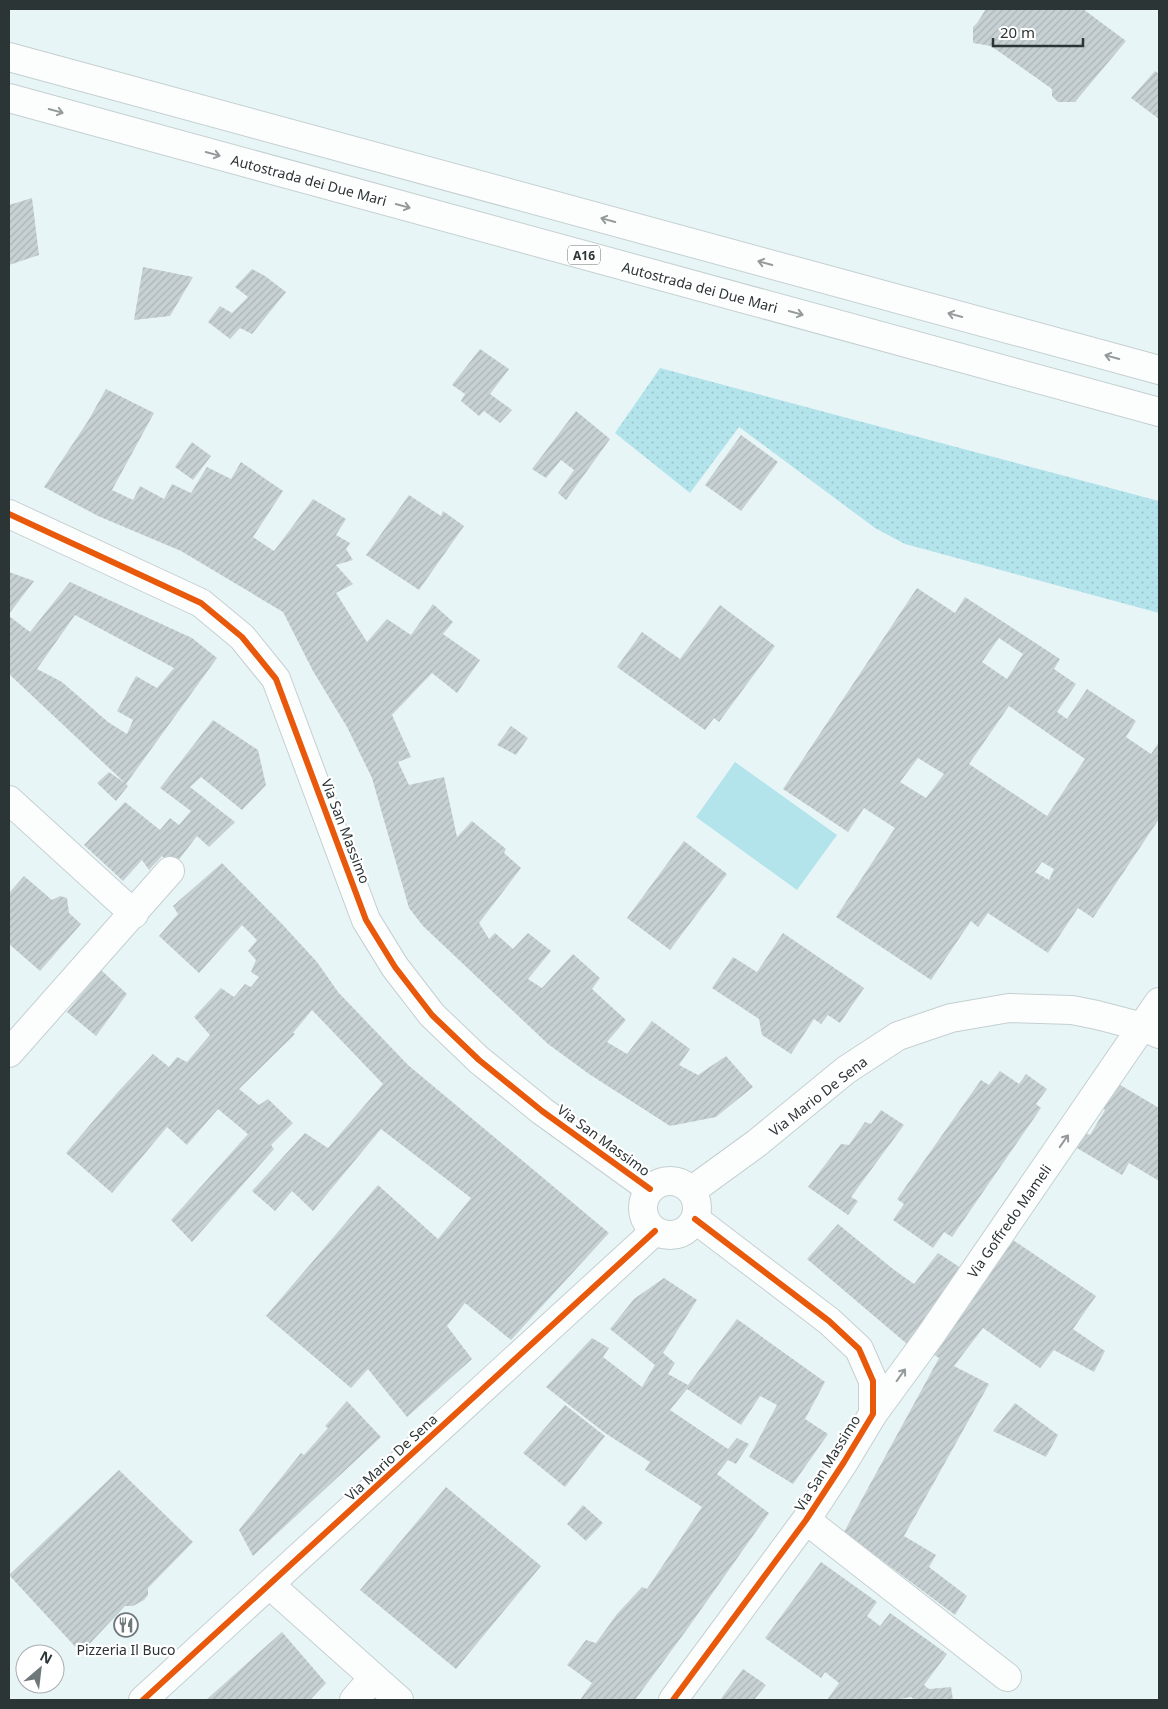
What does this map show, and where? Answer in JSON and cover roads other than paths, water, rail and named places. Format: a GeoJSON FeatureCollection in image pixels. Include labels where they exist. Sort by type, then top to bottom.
{"type":"FeatureCollection","features":[{"type":"Feature","properties":{"kind":"main road"},"geometry":{"type":"LineString","coordinates":[[9,57],[1159,370]]}},
{"type":"Feature","properties":{"kind":"main road","name":"Autostrada dei Due Mari"},"geometry":{"type":"LineString","coordinates":[[9,98],[1159,412]]}},
{"type":"Feature","properties":{"kind":"main road","name":"Via San Massimo"},"geometry":{"type":"LineString","coordinates":[[9,514],[201,603],[242,637],[276,679],[366,920],[395,967],[432,1015],[479,1060],[542,1111],[650,1189]]}},
{"type":"Feature","properties":{"kind":"main road"},"geometry":{"type":"LineString","coordinates":[[9,800],[134,914]]}},
{"type":"Feature","properties":{"kind":"main road"},"geometry":{"type":"LineString","coordinates":[[9,1054],[170,871]]}},
{"type":"Feature","properties":{"kind":"main road","name":"Via Goffredo Mameli"},"geometry":{"type":"LineString","coordinates":[[873,1414],[1151,1031],[1159,1002]]}},
{"type":"Feature","properties":{"kind":"main road","name":"Via Mario De Sena"},"geometry":{"type":"LineString","coordinates":[[691,1191],[758,1143],[846,1070],[898,1036],[951,1018],[1009,1008],[1072,1010],[1097,1014],[1151,1031]]}},
{"type":"Feature","properties":{"kind":"main road"},"geometry":{"type":"LineString","coordinates":[[666,1181],[684,1185],[691,1191],[696,1200],[697,1210],[688,1228],[678,1234],[666,1235],[655,1231],[648,1225],[644,1216],[643,1206],[645,1197],[650,1189],[666,1181]]}},
{"type":"Feature","properties":{"kind":"main road","name":"Via San Massimo"},"geometry":{"type":"LineString","coordinates":[[673,1700],[806,1520],[873,1414],[873,1381],[859,1349],[829,1321],[694,1219]]}},
{"type":"Feature","properties":{"kind":"main road","name":"Via Mario De Sena"},"geometry":{"type":"LineString","coordinates":[[142,1700],[655,1231]]}},
{"type":"Feature","properties":{"kind":"main road"},"geometry":{"type":"LineString","coordinates":[[806,1520],[1007,1677]]}},
{"type":"Feature","properties":{"kind":"main road"},"geometry":{"type":"LineString","coordinates":[[270,1585],[398,1700]]}},
{"type":"Feature","properties":{"kind":"main road"},"geometry":{"type":"LineString","coordinates":[[354,1700],[373,1678]]}},
{"type":"Feature","properties":{"kind":"place","name":"Pizzeria Il Buco"},"geometry":{"type":"Point","coordinates":[126,1625]}}]}
